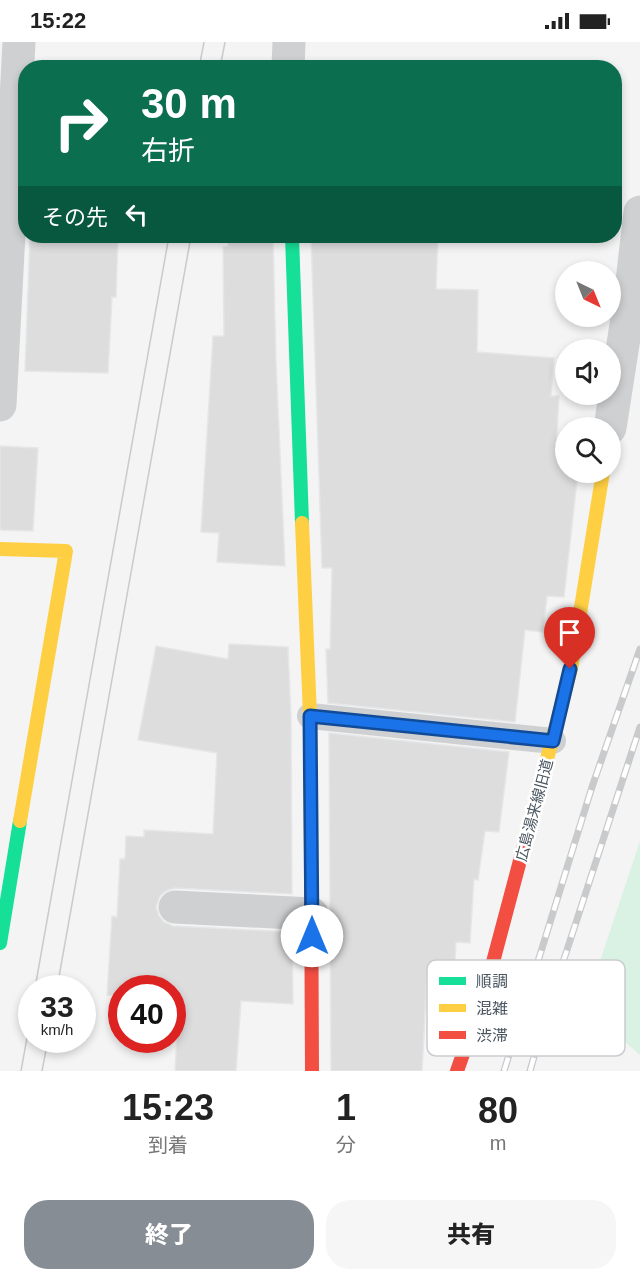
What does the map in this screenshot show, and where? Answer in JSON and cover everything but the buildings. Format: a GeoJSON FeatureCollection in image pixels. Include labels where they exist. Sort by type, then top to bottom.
{"type":"FeatureCollection","features":[{"type":"Feature","properties":{"kind":"street"},"geometry":{"type":"LineString","coordinates":[[18,60],[19,42]]}},
{"type":"Feature","properties":{"kind":"street"},"geometry":{"type":"LineString","coordinates":[[288,60],[289,42]]}},
{"type":"Feature","properties":{"kind":"street"},"geometry":{"type":"LineString","coordinates":[[0,405],[18,61]]}},
{"type":"Feature","properties":{"kind":"street"},"geometry":{"type":"LineString","coordinates":[[612,417],[630,299],[640,212]]}},
{"type":"Feature","properties":{"kind":"street"},"geometry":{"type":"LineString","coordinates":[[292,243],[310,716],[312,1071]]}},
{"type":"Feature","properties":{"kind":"street","name":"広島湯来線旧道"},"geometry":{"type":"LineString","coordinates":[[494,960],[553,741],[570,669],[601,483]]}},
{"type":"Feature","properties":{"kind":"street"},"geometry":{"type":"LineString","coordinates":[[0,549],[66,551],[0,943]]}},
{"type":"Feature","properties":{"kind":"street"},"geometry":{"type":"LineString","coordinates":[[175,907],[312,914]]}},
{"type":"Feature","properties":{"kind":"street","name":"広島湯来線旧道"},"geometry":{"type":"LineString","coordinates":[[457,1071],[462,1056]]}},
{"type":"Feature","properties":{"kind":"lane"},"geometry":{"type":"LineString","coordinates":[[310,716],[553,741]]}},
{"type":"Feature","properties":{"kind":"green space"},"geometry":{"type":"Polygon","coordinates":[[[640,841],[640,1055],[625,1042],[625,960],[600,960],[640,841]]]}},
{"type":"Feature","properties":{"kind":"tram line"},"geometry":{"type":"LineString","coordinates":[[201,60],[204,42]]}},
{"type":"Feature","properties":{"kind":"tram line"},"geometry":{"type":"LineString","coordinates":[[222,60],[225,42]]}},
{"type":"Feature","properties":{"kind":"tram line"},"geometry":{"type":"LineString","coordinates":[[37,975],[168,243]]}},
{"type":"Feature","properties":{"kind":"tram line"},"geometry":{"type":"LineString","coordinates":[[59,975],[190,243]]}},
{"type":"Feature","properties":{"kind":"tram line"},"geometry":{"type":"LineString","coordinates":[[21,1071],[24,1053]]}},
{"type":"Feature","properties":{"kind":"tram line"},"geometry":{"type":"LineString","coordinates":[[42,1071],[45,1053]]}},
{"type":"Feature","properties":{"kind":"railway"},"geometry":{"type":"LineString","coordinates":[[538,960],[592,787],[640,649]]}},
{"type":"Feature","properties":{"kind":"railway"},"geometry":{"type":"LineString","coordinates":[[564,960],[640,727]]}},
{"type":"Feature","properties":{"kind":"railway"},"geometry":{"type":"LineString","coordinates":[[504,1071],[509,1056]]}},
{"type":"Feature","properties":{"kind":"railway"},"geometry":{"type":"LineString","coordinates":[[530,1071],[534,1056]]}},
{"type":"Feature","properties":{"kind":"traffic: fast"},"geometry":{"type":"LineString","coordinates":[[292,243],[302,523]]}},
{"type":"Feature","properties":{"kind":"traffic: fast"},"geometry":{"type":"LineString","coordinates":[[0,943],[20,821]]}},
{"type":"Feature","properties":{"kind":"traffic: slow"},"geometry":{"type":"LineString","coordinates":[[526,838],[571,669],[601,483]]}},
{"type":"Feature","properties":{"kind":"traffic: slow"},"geometry":{"type":"LineString","coordinates":[[302,523],[310,716],[311,854]]}},
{"type":"Feature","properties":{"kind":"traffic: slow"},"geometry":{"type":"LineString","coordinates":[[0,549],[66,551],[20,821]]}},
{"type":"Feature","properties":{"kind":"traffic: jam"},"geometry":{"type":"LineString","coordinates":[[494,960],[526,838]]}},
{"type":"Feature","properties":{"kind":"traffic: jam"},"geometry":{"type":"LineString","coordinates":[[311,854],[312,1071]]}},
{"type":"Feature","properties":{"kind":"traffic: jam"},"geometry":{"type":"LineString","coordinates":[[457,1071],[462,1056]]}},
{"type":"Feature","properties":{"kind":"route"},"geometry":{"type":"LineString","coordinates":[[312,936],[310,716],[553,741],[570,669]]}}]}
